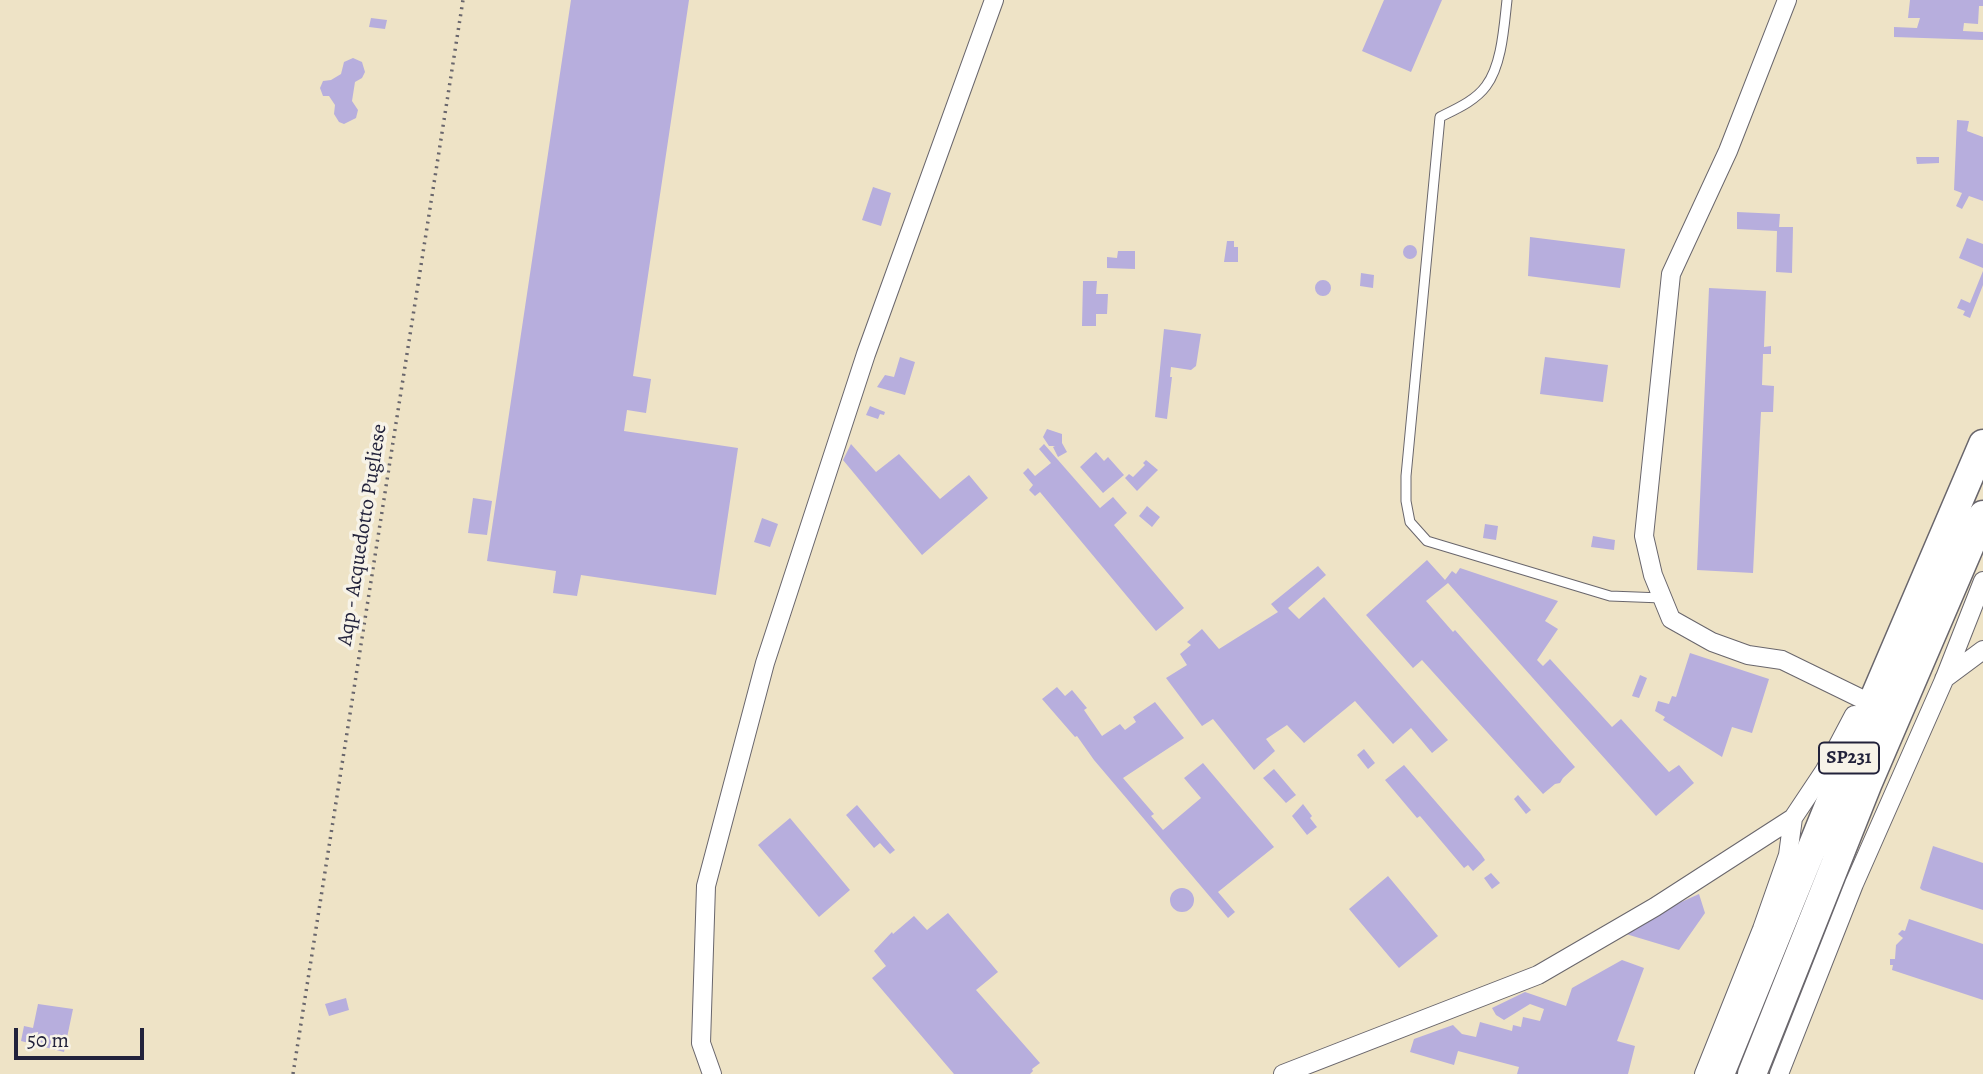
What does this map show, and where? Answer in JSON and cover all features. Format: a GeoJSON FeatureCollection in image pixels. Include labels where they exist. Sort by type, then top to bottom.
{"type":"FeatureCollection","features":[{"type":"Feature","properties":{"kind":"highway","name":"SP231"},"geometry":{"type":"LineString","coordinates":[[1720,1074],[1920,589],[1983,444]]}},
{"type":"Feature","properties":{"kind":"highway","name":"SP231"},"geometry":{"type":"LineString","coordinates":[[1752,1074],[1867,785],[1983,515]]}},
{"type":"Feature","properties":{"kind":"street"},"geometry":{"type":"LineString","coordinates":[[712,1074],[702,1043],[706,886],[769,650],[866,354],[994,0]]}},
{"type":"Feature","properties":{"kind":"street"},"geometry":{"type":"LineString","coordinates":[[1787,0],[1728,151],[1671,274],[1644,536],[1653,575],[1671,619],[1712,642],[1748,655],[1782,660],[1862,699]]}},
{"type":"Feature","properties":{"kind":"street","name":"SP231"},"geometry":{"type":"LineString","coordinates":[[1779,1074],[1854,884],[1944,680],[1983,581]]}},
{"type":"Feature","properties":{"kind":"street"},"geometry":{"type":"LineString","coordinates":[[1283,1074],[1538,975],[1656,906],[1793,818],[1825,770],[1920,589]]}},
{"type":"Feature","properties":{"kind":"street"},"geometry":{"type":"LineString","coordinates":[[1944,680],[1983,650]]}},
{"type":"Feature","properties":{"kind":"street"},"geometry":{"type":"LineString","coordinates":[[1704,1074],[1762,929],[1788,855],[1793,818]]}},
{"type":"Feature","properties":{"kind":"lane"},"geometry":{"type":"LineString","coordinates":[[1507,0],[1501,50],[1486,86],[1466,103],[1440,117],[1406,476],[1406,501],[1410,522],[1427,541],[1610,596],[1662,598]]}},
{"type":"Feature","properties":{"kind":"path","name":"Aqp - Acquedotto Pugliese"},"geometry":{"type":"LineString","coordinates":[[293,1074],[463,0]]}},
{"type":"Feature","properties":{"kind":"building"},"geometry":{"type":"Polygon","coordinates":[[[571,0],[689,0],[633,376],[651,379],[646,413],[627,410],[624,431],[738,448],[716,595],[581,575],[577,596],[553,593],[556,571],[487,561],[571,0]]]}},
{"type":"Feature","properties":{"kind":"building"},"geometry":{"type":"Polygon","coordinates":[[[1384,0],[1442,0],[1411,72],[1362,51],[1384,0]]]}},
{"type":"Feature","properties":{"kind":"building"},"geometry":{"type":"Polygon","coordinates":[[[1910,0],[1983,0],[1983,6],[1979,6],[1978,24],[1964,23],[1963,31],[1983,32],[1983,40],[1894,37],[1894,27],[1917,28],[1920,18],[1908,18],[1910,0]]]}},
{"type":"Feature","properties":{"kind":"building"},"geometry":{"type":"Polygon","coordinates":[[[371,18],[387,20],[385,29],[369,27],[371,18]]]}},
{"type":"Feature","properties":{"kind":"building"},"geometry":{"type":"Polygon","coordinates":[[[353,58],[362,62],[365,72],[362,78],[355,82],[352,101],[358,110],[356,118],[344,124],[339,122],[334,114],[335,105],[329,96],[323,96],[320,88],[323,81],[341,74],[344,62],[353,58]]]}},
{"type":"Feature","properties":{"kind":"building"},"geometry":{"type":"Polygon","coordinates":[[[1957,120],[1969,121],[1967,131],[1983,137],[1983,201],[1969,196],[1962,209],[1956,206],[1962,193],[1954,190],[1957,120]]]}},
{"type":"Feature","properties":{"kind":"building"},"geometry":{"type":"Polygon","coordinates":[[[1916,157],[1939,157],[1939,163],[1917,164],[1916,157]]]}},
{"type":"Feature","properties":{"kind":"building"},"geometry":{"type":"Polygon","coordinates":[[[873,187],[891,193],[881,226],[862,220],[873,187]]]}},
{"type":"Feature","properties":{"kind":"building"},"geometry":{"type":"Polygon","coordinates":[[[1737,212],[1780,214],[1779,227],[1793,227],[1792,273],[1776,272],[1777,231],[1737,229],[1737,212]]]}},
{"type":"Feature","properties":{"kind":"building"},"geometry":{"type":"Polygon","coordinates":[[[1530,237],[1625,249],[1620,288],[1528,276],[1530,237]]]}},
{"type":"Feature","properties":{"kind":"building"},"geometry":{"type":"Polygon","coordinates":[[[1967,238],[1983,244],[1983,268],[1959,258],[1967,238]]]}},
{"type":"Feature","properties":{"kind":"building"},"geometry":{"type":"Polygon","coordinates":[[[1227,241],[1234,241],[1234,247],[1238,247],[1238,262],[1224,262],[1227,241]]]}},
{"type":"Feature","properties":{"kind":"building"},"geometry":{"type":"Polygon","coordinates":[[[1407,245],[1413,245],[1417,252],[1413,259],[1407,259],[1403,255],[1403,249],[1407,245]]]}},
{"type":"Feature","properties":{"kind":"building"},"geometry":{"type":"Polygon","coordinates":[[[1118,251],[1135,251],[1135,269],[1107,268],[1107,257],[1117,258],[1118,251]]]}},
{"type":"Feature","properties":{"kind":"building"},"geometry":{"type":"Polygon","coordinates":[[[1983,271],[1983,285],[1970,318],[1963,315],[1965,311],[1957,308],[1961,299],[1970,303],[1983,271]]]}},
{"type":"Feature","properties":{"kind":"building"},"geometry":{"type":"Polygon","coordinates":[[[1361,273],[1374,275],[1373,288],[1360,286],[1361,273]]]}},
{"type":"Feature","properties":{"kind":"building"},"geometry":{"type":"Polygon","coordinates":[[[1320,280],[1326,280],[1331,288],[1329,294],[1320,296],[1315,291],[1315,285],[1320,280]]]}},
{"type":"Feature","properties":{"kind":"building"},"geometry":{"type":"Polygon","coordinates":[[[1083,281],[1097,281],[1096,294],[1108,294],[1107,314],[1096,314],[1096,326],[1082,326],[1083,281]]]}},
{"type":"Feature","properties":{"kind":"building"},"geometry":{"type":"Polygon","coordinates":[[[1709,288],[1766,291],[1764,347],[1771,346],[1771,354],[1763,354],[1762,385],[1774,386],[1773,412],[1761,412],[1753,573],[1697,570],[1709,288]]]}},
{"type":"Feature","properties":{"kind":"building"},"geometry":{"type":"Polygon","coordinates":[[[1164,329],[1201,334],[1196,366],[1191,370],[1171,367],[1167,419],[1155,417],[1164,329]]]}},
{"type":"Feature","properties":{"kind":"building"},"geometry":{"type":"Polygon","coordinates":[[[900,357],[915,362],[905,395],[877,387],[885,375],[894,377],[900,357]]]}},
{"type":"Feature","properties":{"kind":"building"},"geometry":{"type":"Polygon","coordinates":[[[1545,357],[1608,365],[1603,402],[1540,394],[1545,357]]]}},
{"type":"Feature","properties":{"kind":"building"},"geometry":{"type":"Polygon","coordinates":[[[870,406],[885,412],[884,415],[880,414],[878,419],[866,415],[870,406]]]}},
{"type":"Feature","properties":{"kind":"building"},"geometry":{"type":"Polygon","coordinates":[[[1047,429],[1062,434],[1062,443],[1067,452],[1058,457],[1053,447],[1055,446],[1049,446],[1043,437],[1047,429]]]}},
{"type":"Feature","properties":{"kind":"building"},"geometry":{"type":"Polygon","coordinates":[[[851,444],[876,472],[899,454],[940,499],[969,475],[988,498],[922,555],[843,460],[851,444]]]}},
{"type":"Feature","properties":{"kind":"building"},"geometry":{"type":"Polygon","coordinates":[[[1044,444],[1100,508],[1113,497],[1127,513],[1114,525],[1184,608],[1156,631],[1040,492],[1035,496],[1029,490],[1033,485],[1023,473],[1028,468],[1035,476],[1051,463],[1039,449],[1044,444]]]}},
{"type":"Feature","properties":{"kind":"building"},"geometry":{"type":"Polygon","coordinates":[[[1096,452],[1104,461],[1108,457],[1124,475],[1103,493],[1080,467],[1096,452]]]}},
{"type":"Feature","properties":{"kind":"building"},"geometry":{"type":"Polygon","coordinates":[[[1146,460],[1158,470],[1137,491],[1125,478],[1129,474],[1133,477],[1145,465],[1143,463],[1146,460]]]}},
{"type":"Feature","properties":{"kind":"building"},"geometry":{"type":"Polygon","coordinates":[[[473,498],[492,501],[487,535],[468,533],[473,498]]]}},
{"type":"Feature","properties":{"kind":"building"},"geometry":{"type":"Polygon","coordinates":[[[1147,506],[1160,517],[1152,527],[1139,516],[1147,506]]]}},
{"type":"Feature","properties":{"kind":"building"},"geometry":{"type":"Polygon","coordinates":[[[762,518],[778,524],[770,547],[754,542],[762,518]]]}},
{"type":"Feature","properties":{"kind":"building"},"geometry":{"type":"Polygon","coordinates":[[[1485,524],[1498,526],[1496,540],[1483,538],[1485,524]]]}},
{"type":"Feature","properties":{"kind":"building"},"geometry":{"type":"Polygon","coordinates":[[[1593,536],[1615,540],[1614,550],[1591,547],[1593,536]]]}},
{"type":"Feature","properties":{"kind":"building"},"geometry":{"type":"Polygon","coordinates":[[[1427,560],[1445,580],[1452,571],[1456,574],[1460,568],[1558,601],[1545,621],[1558,629],[1537,660],[1543,666],[1550,659],[1612,727],[1621,719],[1669,772],[1679,765],[1694,783],[1656,816],[1448,583],[1426,601],[1453,632],[1455,630],[1575,767],[1560,783],[1543,794],[1422,660],[1413,668],[1366,615],[1427,560]]]}},
{"type":"Feature","properties":{"kind":"building"},"geometry":{"type":"Polygon","coordinates":[[[1318,566],[1326,575],[1288,608],[1299,619],[1324,597],[1448,740],[1432,753],[1411,728],[1393,744],[1355,701],[1304,743],[1287,725],[1266,739],[1275,751],[1254,770],[1213,719],[1202,726],[1166,678],[1187,665],[1180,654],[1191,645],[1187,642],[1202,629],[1219,649],[1278,612],[1271,604],[1318,566]]]}},
{"type":"Feature","properties":{"kind":"building"},"geometry":{"type":"Polygon","coordinates":[[[1690,653],[1769,679],[1752,733],[1732,727],[1722,757],[1663,720],[1665,717],[1655,711],[1658,701],[1669,704],[1672,696],[1676,697],[1690,653]]]}},
{"type":"Feature","properties":{"kind":"building"},"geometry":{"type":"Polygon","coordinates":[[[1640,675],[1647,678],[1639,698],[1632,696],[1640,675]]]}},
{"type":"Feature","properties":{"kind":"building"},"geometry":{"type":"Polygon","coordinates":[[[1057,687],[1065,696],[1072,690],[1087,708],[1084,710],[1102,736],[1120,724],[1125,730],[1136,722],[1133,717],[1155,702],[1184,738],[1123,778],[1154,814],[1151,816],[1163,830],[1201,798],[1184,778],[1203,763],[1274,847],[1218,892],[1235,912],[1228,918],[1094,760],[1077,736],[1075,737],[1042,699],[1057,687]]]}},
{"type":"Feature","properties":{"kind":"building"},"geometry":{"type":"Polygon","coordinates":[[[1364,749],[1375,763],[1368,769],[1357,755],[1364,749]]]}},
{"type":"Feature","properties":{"kind":"building"},"geometry":{"type":"Polygon","coordinates":[[[1404,765],[1485,860],[1473,871],[1468,865],[1464,868],[1385,780],[1404,765]]]}},
{"type":"Feature","properties":{"kind":"building"},"geometry":{"type":"Polygon","coordinates":[[[1274,769],[1296,795],[1286,803],[1263,778],[1274,769]]]}},
{"type":"Feature","properties":{"kind":"building"},"geometry":{"type":"Polygon","coordinates":[[[1518,795],[1531,810],[1526,814],[1514,799],[1518,795]]]}},
{"type":"Feature","properties":{"kind":"building"},"geometry":{"type":"Polygon","coordinates":[[[1303,804],[1317,827],[1307,835],[1292,816],[1303,804]]]}},
{"type":"Feature","properties":{"kind":"building"},"geometry":{"type":"Polygon","coordinates":[[[857,805],[895,850],[890,854],[880,843],[874,848],[846,815],[857,805]]]}},
{"type":"Feature","properties":{"kind":"building"},"geometry":{"type":"Polygon","coordinates":[[[790,818],[850,890],[819,917],[758,845],[790,818]]]}},
{"type":"Feature","properties":{"kind":"building"},"geometry":{"type":"Polygon","coordinates":[[[1933,846],[1983,863],[1983,910],[1920,888],[1933,846]]]}},
{"type":"Feature","properties":{"kind":"building"},"geometry":{"type":"Polygon","coordinates":[[[1491,873],[1500,883],[1492,889],[1484,878],[1491,873]]]}},
{"type":"Feature","properties":{"kind":"building"},"geometry":{"type":"Polygon","coordinates":[[[1388,876],[1438,936],[1399,968],[1349,909],[1388,876]]]}},
{"type":"Feature","properties":{"kind":"building"},"geometry":{"type":"Polygon","coordinates":[[[1182,888],[1191,891],[1194,900],[1191,909],[1182,912],[1173,909],[1170,900],[1173,891],[1182,888]]]}},
{"type":"Feature","properties":{"kind":"building"},"geometry":{"type":"Polygon","coordinates":[[[1699,894],[1705,913],[1679,950],[1626,934],[1679,903],[1699,894]]]}},
{"type":"Feature","properties":{"kind":"building"},"geometry":{"type":"Polygon","coordinates":[[[948,913],[998,972],[976,990],[1040,1063],[1030,1074],[954,1074],[872,978],[886,966],[874,951],[892,932],[893,934],[914,916],[927,930],[948,913]]]}},
{"type":"Feature","properties":{"kind":"building"},"geometry":{"type":"Polygon","coordinates":[[[1909,919],[1983,944],[1983,1000],[1892,970],[1890,959],[1895,959],[1896,945],[1903,938],[1898,934],[1902,930],[1905,931],[1909,919]]]}},
{"type":"Feature","properties":{"kind":"building"},"geometry":{"type":"Polygon","coordinates":[[[1622,960],[1644,968],[1617,1041],[1635,1046],[1628,1074],[1517,1074],[1519,1067],[1458,1051],[1454,1065],[1410,1052],[1414,1039],[1453,1025],[1462,1034],[1476,1037],[1480,1022],[1512,1031],[1513,1025],[1521,1027],[1523,1017],[1540,1021],[1544,1009],[1530,1004],[1504,1020],[1496,1015],[1492,1008],[1525,992],[1566,1006],[1572,988],[1622,960]]]}},
{"type":"Feature","properties":{"kind":"building"},"geometry":{"type":"Polygon","coordinates":[[[346,998],[349,1010],[329,1016],[325,1004],[346,998]]]}},
{"type":"Feature","properties":{"kind":"building"},"geometry":{"type":"Polygon","coordinates":[[[38,1004],[73,1009],[64,1052],[21,1041],[24,1026],[33,1028],[38,1004]]]}}]}
